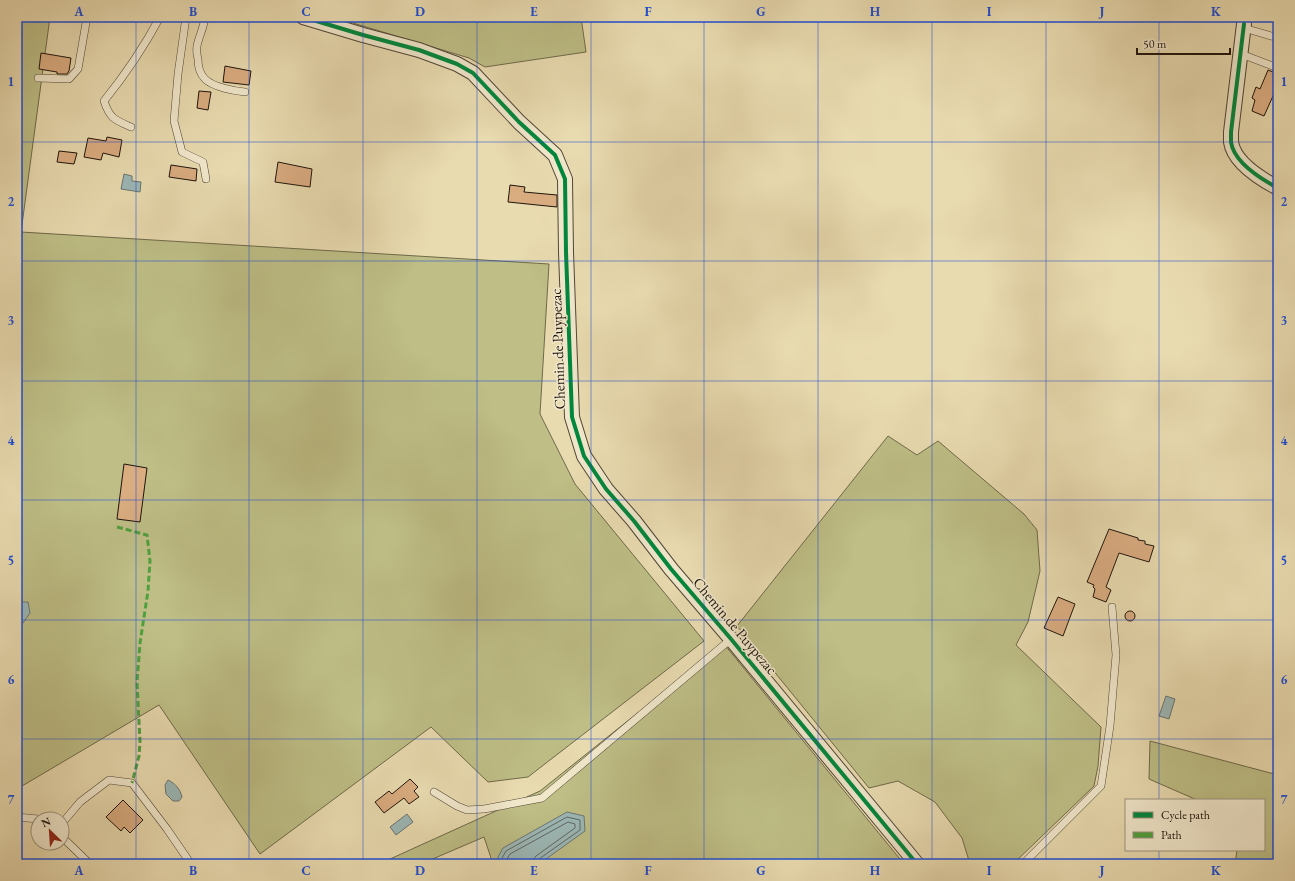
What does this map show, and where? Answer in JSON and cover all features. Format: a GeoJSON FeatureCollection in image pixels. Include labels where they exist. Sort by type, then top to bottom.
{"type":"FeatureCollection","features":[{"type":"Feature","properties":{"kind":"street","name":"Chemin de Puypezac"},"geometry":{"type":"LineString","coordinates":[[303,17],[419,50],[457,64],[473,73],[519,122],[556,155],[565,179],[566,260],[572,417],[584,456],[606,489],[634,521],[671,569],[731,639],[917,864]]}},
{"type":"Feature","properties":{"kind":"street"},"geometry":{"type":"LineString","coordinates":[[1244,26],[1231,132],[1231,143],[1237,157],[1248,169],[1263,180],[1278,188]]}},
{"type":"Feature","properties":{"kind":"lane"},"geometry":{"type":"LineString","coordinates":[[38,78],[69,80],[78,69],[88,17]]}},
{"type":"Feature","properties":{"kind":"lane"},"geometry":{"type":"LineString","coordinates":[[131,127],[114,120],[104,101],[127,72],[153,31],[160,17]]}},
{"type":"Feature","properties":{"kind":"lane"},"geometry":{"type":"LineString","coordinates":[[186,17],[178,74],[174,121],[182,152],[203,162],[206,179]]}},
{"type":"Feature","properties":{"kind":"lane"},"geometry":{"type":"LineString","coordinates":[[205,17],[204,28],[198,38],[196,49],[199,69],[205,79],[219,86],[233,91],[245,92]]}},
{"type":"Feature","properties":{"kind":"lane"},"geometry":{"type":"LineString","coordinates":[[1244,26],[1278,38]]}},
{"type":"Feature","properties":{"kind":"lane"},"geometry":{"type":"LineString","coordinates":[[1241,54],[1278,68]]}},
{"type":"Feature","properties":{"kind":"lane"},"geometry":{"type":"LineString","coordinates":[[1023,864],[1101,786],[1110,726],[1116,655],[1112,607]]}},
{"type":"Feature","properties":{"kind":"lane"},"geometry":{"type":"LineString","coordinates":[[434,792],[456,806],[467,810],[542,798],[731,639]]}},
{"type":"Feature","properties":{"kind":"lane"},"geometry":{"type":"LineString","coordinates":[[70,814],[80,802],[109,780],[132,783],[167,829],[191,864]]}},
{"type":"Feature","properties":{"kind":"lane"},"geometry":{"type":"LineString","coordinates":[[17,817],[30,818]]}},
{"type":"Feature","properties":{"kind":"lane"},"geometry":{"type":"LineString","coordinates":[[70,845],[90,864]]}},
{"type":"Feature","properties":{"kind":"green space"},"geometry":{"type":"Polygon","coordinates":[[[17,17],[50,17],[21,232],[549,264],[540,414],[575,484],[704,641],[528,777],[488,782],[431,727],[260,854],[159,705],[17,789],[17,17]]]}},
{"type":"Feature","properties":{"kind":"green space"},"geometry":{"type":"Polygon","coordinates":[[[333,17],[581,17],[586,52],[485,67],[469,58],[333,17]]]}},
{"type":"Feature","properties":{"kind":"green space"},"geometry":{"type":"Polygon","coordinates":[[[888,436],[917,455],[938,441],[1024,514],[1037,530],[1040,571],[1028,622],[1016,645],[1101,727],[1098,766],[1094,786],[1013,864],[970,864],[962,838],[935,802],[898,781],[869,788],[737,626],[888,436]]]}},
{"type":"Feature","properties":{"kind":"green space"},"geometry":{"type":"Polygon","coordinates":[[[724,644],[904,864],[493,864],[484,837],[421,864],[379,864],[540,791],[724,644]]]}},
{"type":"Feature","properties":{"kind":"green space"},"geometry":{"type":"Polygon","coordinates":[[[1150,741],[1278,775],[1278,864],[1235,864],[1237,851],[1265,851],[1265,799],[1195,799],[1149,779],[1150,741]]]}},
{"type":"Feature","properties":{"kind":"water"},"geometry":{"type":"Polygon","coordinates":[[[124,174],[132,176],[132,181],[141,182],[140,192],[121,189],[124,174]]]}},
{"type":"Feature","properties":{"kind":"water"},"geometry":{"type":"Polygon","coordinates":[[[19,602],[28,602],[30,613],[23,623],[17,624],[17,604],[19,602]]]}},
{"type":"Feature","properties":{"kind":"water"},"geometry":{"type":"Polygon","coordinates":[[[1166,696],[1175,699],[1169,719],[1159,716],[1166,696]]]}},
{"type":"Feature","properties":{"kind":"water"},"geometry":{"type":"Polygon","coordinates":[[[168,780],[177,787],[180,792],[182,797],[179,801],[173,801],[166,794],[165,785],[168,780]]]}},
{"type":"Feature","properties":{"kind":"water"},"geometry":{"type":"Polygon","coordinates":[[[567,812],[584,816],[585,831],[539,864],[498,864],[498,857],[503,848],[567,812]]]}},
{"type":"Feature","properties":{"kind":"water"},"geometry":{"type":"Polygon","coordinates":[[[407,814],[413,822],[396,835],[390,827],[407,814]]]}},
{"type":"Feature","properties":{"kind":"building"},"geometry":{"type":"Polygon","coordinates":[[[41,53],[71,58],[69,71],[67,74],[57,74],[57,72],[39,69],[41,53]]]}},
{"type":"Feature","properties":{"kind":"building"},"geometry":{"type":"Polygon","coordinates":[[[225,66],[251,71],[249,85],[223,82],[225,66]]]}},
{"type":"Feature","properties":{"kind":"building"},"geometry":{"type":"Polygon","coordinates":[[[1268,70],[1278,74],[1278,85],[1264,116],[1252,111],[1255,100],[1252,98],[1256,87],[1260,89],[1268,70]]]}},
{"type":"Feature","properties":{"kind":"building"},"geometry":{"type":"Polygon","coordinates":[[[199,91],[211,92],[208,110],[197,108],[199,91]]]}},
{"type":"Feature","properties":{"kind":"building"},"geometry":{"type":"Polygon","coordinates":[[[107,137],[122,140],[119,157],[103,153],[101,160],[84,157],[88,138],[106,141],[107,137]]]}},
{"type":"Feature","properties":{"kind":"building"},"geometry":{"type":"Polygon","coordinates":[[[59,151],[77,153],[74,164],[57,162],[59,151]]]}},
{"type":"Feature","properties":{"kind":"building"},"geometry":{"type":"Polygon","coordinates":[[[278,162],[312,169],[310,187],[275,182],[278,162]]]}},
{"type":"Feature","properties":{"kind":"building"},"geometry":{"type":"Polygon","coordinates":[[[171,165],[197,169],[196,181],[169,177],[171,165]]]}},
{"type":"Feature","properties":{"kind":"building"},"geometry":{"type":"Polygon","coordinates":[[[510,185],[525,187],[524,192],[557,195],[557,207],[508,202],[510,185]]]}},
{"type":"Feature","properties":{"kind":"building"},"geometry":{"type":"Polygon","coordinates":[[[124,464],[147,468],[140,522],[117,519],[124,464]]]}},
{"type":"Feature","properties":{"kind":"building"},"geometry":{"type":"Polygon","coordinates":[[[1109,529],[1138,538],[1138,540],[1145,541],[1145,544],[1154,546],[1149,562],[1119,553],[1106,587],[1111,590],[1106,602],[1093,597],[1095,589],[1093,587],[1094,585],[1087,582],[1109,529]]]}},
{"type":"Feature","properties":{"kind":"building"},"geometry":{"type":"Polygon","coordinates":[[[1058,597],[1075,604],[1063,636],[1044,628],[1058,597]]]}},
{"type":"Feature","properties":{"kind":"building"},"geometry":{"type":"Polygon","coordinates":[[[1128,611],[1132,611],[1134,612],[1134,620],[1128,621],[1125,618],[1125,614],[1128,611]]]}},
{"type":"Feature","properties":{"kind":"building"},"geometry":{"type":"Polygon","coordinates":[[[410,779],[418,787],[414,791],[419,797],[409,804],[404,798],[384,813],[375,802],[389,791],[392,794],[410,779]]]}},
{"type":"Feature","properties":{"kind":"building"},"geometry":{"type":"Polygon","coordinates":[[[123,800],[143,820],[130,833],[124,827],[121,831],[106,817],[123,800]]]}},
{"type":"Feature","properties":{"kind":"marked path"},"geometry":{"type":"LineString","coordinates":[[117,527],[147,535],[150,561],[148,591],[140,643],[137,682],[140,742],[139,756],[132,783]]}},
{"type":"Feature","properties":{"kind":"cycle path"},"geometry":{"type":"LineString","coordinates":[[303,17],[419,50],[457,64],[473,73],[519,122],[555,155],[565,179],[572,417],[584,456],[606,489],[634,521],[671,569],[731,639],[917,864]]}},
{"type":"Feature","properties":{"kind":"cycle path"},"geometry":{"type":"LineString","coordinates":[[1244,24],[1231,142],[1237,157],[1249,170],[1278,188]]}}]}
